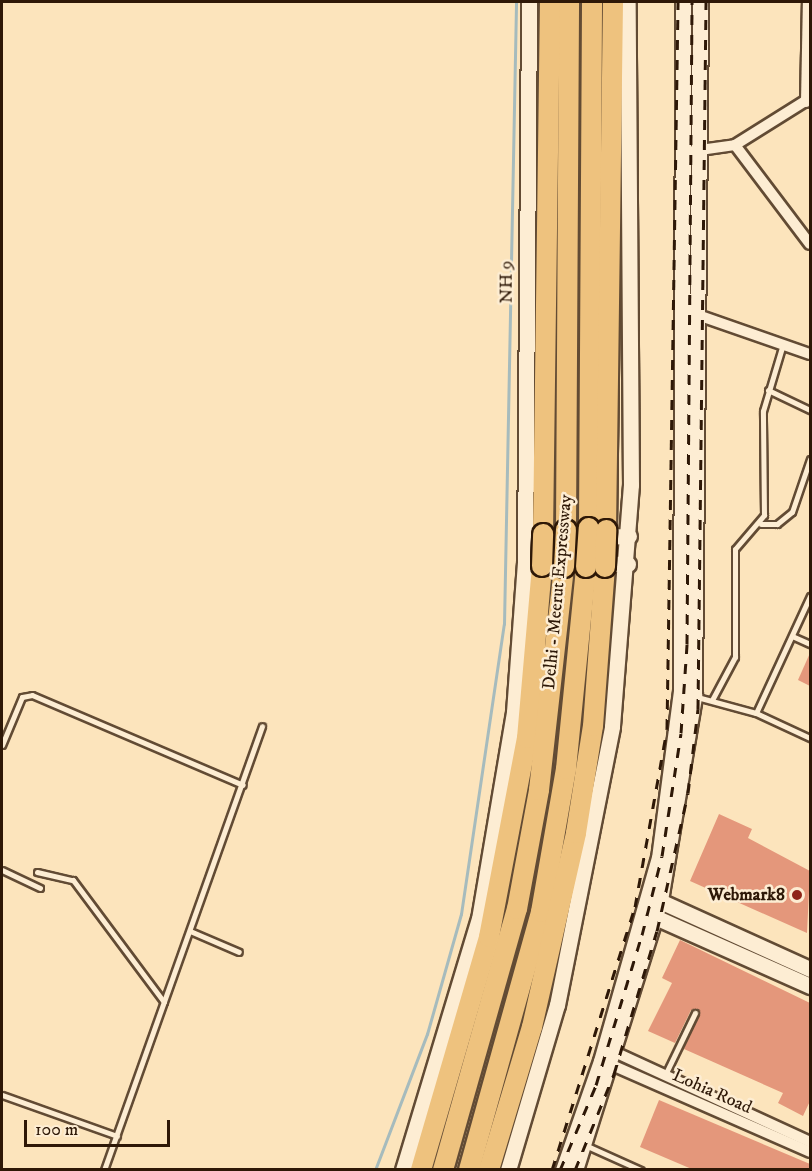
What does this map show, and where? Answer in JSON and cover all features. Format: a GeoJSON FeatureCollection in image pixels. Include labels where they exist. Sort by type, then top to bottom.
{"type":"FeatureCollection","features":[{"type":"Feature","properties":{"kind":"highway"},"geometry":{"type":"LineString","coordinates":[[422,1170],[489,937],[527,738],[550,2]]}},
{"type":"Feature","properties":{"kind":"highway","name":"Delhi - Meerut Expressway"},"geometry":{"type":"LineString","coordinates":[[443,1170],[517,909],[539,790],[564,567],[569,2]]}},
{"type":"Feature","properties":{"kind":"highway","name":"Delhi - Meerut Expressway"},"geometry":{"type":"LineString","coordinates":[[469,1170],[541,912],[566,769],[596,567],[598,529],[592,2]]}},
{"type":"Feature","properties":{"kind":"highway"},"geometry":{"type":"LineString","coordinates":[[598,529],[613,2]]}},
{"type":"Feature","properties":{"kind":"highway"},"geometry":{"type":"LineString","coordinates":[[489,1170],[532,1027],[576,833],[593,726],[596,567]]}},
{"type":"Feature","properties":{"kind":"street","name":"NH 9"},"geometry":{"type":"LineString","coordinates":[[529,2],[534,536]]}},
{"type":"Feature","properties":{"kind":"street"},"geometry":{"type":"LineString","coordinates":[[508,1170],[557,1005],[587,876],[612,726],[629,536],[628,2]]}},
{"type":"Feature","properties":{"kind":"street"},"geometry":{"type":"LineString","coordinates":[[683,2],[683,310],[688,693]]}},
{"type":"Feature","properties":{"kind":"street"},"geometry":{"type":"LineString","coordinates":[[575,1170],[654,898],[688,693],[699,315],[700,2]]}},
{"type":"Feature","properties":{"kind":"street"},"geometry":{"type":"LineString","coordinates":[[683,152],[735,145],[808,100],[808,2]]}},
{"type":"Feature","properties":{"kind":"street"},"geometry":{"type":"LineString","coordinates":[[735,145],[810,244]]}},
{"type":"Feature","properties":{"kind":"street"},"geometry":{"type":"LineString","coordinates":[[683,310],[810,352]]}},
{"type":"Feature","properties":{"kind":"street"},"geometry":{"type":"LineString","coordinates":[[534,536],[629,536]]}},
{"type":"Feature","properties":{"kind":"street"},"geometry":{"type":"LineString","coordinates":[[403,1170],[479,919],[514,712],[533,565],[628,564]]}},
{"type":"Feature","properties":{"kind":"street"},"geometry":{"type":"LineString","coordinates":[[654,898],[701,928],[810,986]]}},
{"type":"Feature","properties":{"kind":"street"},"geometry":{"type":"LineString","coordinates":[[649,914],[701,928],[810,969]]}},
{"type":"Feature","properties":{"kind":"street"},"geometry":{"type":"LineString","coordinates":[[563,1170],[608,1056]]}},
{"type":"Feature","properties":{"kind":"street","name":"Lohia Road"},"geometry":{"type":"LineString","coordinates":[[608,1056],[665,1075],[810,1142]]}},
{"type":"Feature","properties":{"kind":"street","name":"Lohia Road"},"geometry":{"type":"LineString","coordinates":[[608,1056],[810,1152]]}},
{"type":"Feature","properties":{"kind":"lane"},"geometry":{"type":"LineString","coordinates":[[761,524],[761,431],[768,390],[783,344]]}},
{"type":"Feature","properties":{"kind":"lane"},"geometry":{"type":"LineString","coordinates":[[768,390],[810,410]]}},
{"type":"Feature","properties":{"kind":"lane"},"geometry":{"type":"LineString","coordinates":[[712,700],[735,657],[735,549],[761,524],[777,524],[792,512],[810,459]]}},
{"type":"Feature","properties":{"kind":"lane"},"geometry":{"type":"LineString","coordinates":[[756,712],[810,596]]}},
{"type":"Feature","properties":{"kind":"lane"},"geometry":{"type":"LineString","coordinates":[[792,636],[810,644]]}},
{"type":"Feature","properties":{"kind":"lane"},"geometry":{"type":"LineString","coordinates":[[688,693],[756,712],[810,738]]}},
{"type":"Feature","properties":{"kind":"lane"},"geometry":{"type":"LineString","coordinates":[[2,745],[22,697],[33,695],[243,785]]}},
{"type":"Feature","properties":{"kind":"lane"},"geometry":{"type":"LineString","coordinates":[[104,1170],[243,785],[262,726]]}},
{"type":"Feature","properties":{"kind":"lane"},"geometry":{"type":"LineString","coordinates":[[2,870],[40,888]]}},
{"type":"Feature","properties":{"kind":"lane"},"geometry":{"type":"LineString","coordinates":[[37,872],[73,880],[164,1002]]}},
{"type":"Feature","properties":{"kind":"lane"},"geometry":{"type":"LineString","coordinates":[[190,931],[239,952]]}},
{"type":"Feature","properties":{"kind":"lane"},"geometry":{"type":"LineString","coordinates":[[665,1075],[695,1013]]}},
{"type":"Feature","properties":{"kind":"lane"},"geometry":{"type":"LineString","coordinates":[[2,1095],[117,1136]]}},
{"type":"Feature","properties":{"kind":"lane"},"geometry":{"type":"LineString","coordinates":[[584,1145],[641,1170]]}},
{"type":"Feature","properties":{"kind":"building"},"geometry":{"type":"Polygon","coordinates":[[[810,653],[810,686],[798,680],[810,653]]]}},
{"type":"Feature","properties":{"kind":"building"},"geometry":{"type":"Polygon","coordinates":[[[719,814],[752,829],[748,838],[810,871],[807,933],[690,881],[719,814]]]}},
{"type":"Feature","properties":{"kind":"building"},"geometry":{"type":"Polygon","coordinates":[[[680,940],[810,1003],[810,1101],[803,1116],[778,1103],[783,1093],[684,1049],[698,1009],[691,1010],[675,1043],[648,1031],[672,983],[662,978],[680,940]]]}},
{"type":"Feature","properties":{"kind":"building"},"geometry":{"type":"Polygon","coordinates":[[[659,1100],[810,1164],[810,1170],[694,1170],[640,1147],[659,1100]]]}},
{"type":"Feature","properties":{"kind":"waterway"},"geometry":{"type":"LineString","coordinates":[[375,1170],[427,1034],[461,914],[504,624],[516,2]]}},
{"type":"Feature","properties":{"kind":"railway"},"geometry":{"type":"LineString","coordinates":[[552,1170],[635,907],[667,729],[678,2]]}},
{"type":"Feature","properties":{"kind":"railway"},"geometry":{"type":"LineString","coordinates":[[560,1170],[596,1085],[642,935],[662,856],[681,733],[687,644],[692,2]]}},
{"type":"Feature","properties":{"kind":"railway"},"geometry":{"type":"LineString","coordinates":[[575,1170],[614,1074],[657,931],[688,793],[698,709],[706,2]]}},
{"type":"Feature","properties":{"kind":"place","name":"Webmark8"},"geometry":{"type":"Point","coordinates":[797,895]}}]}
